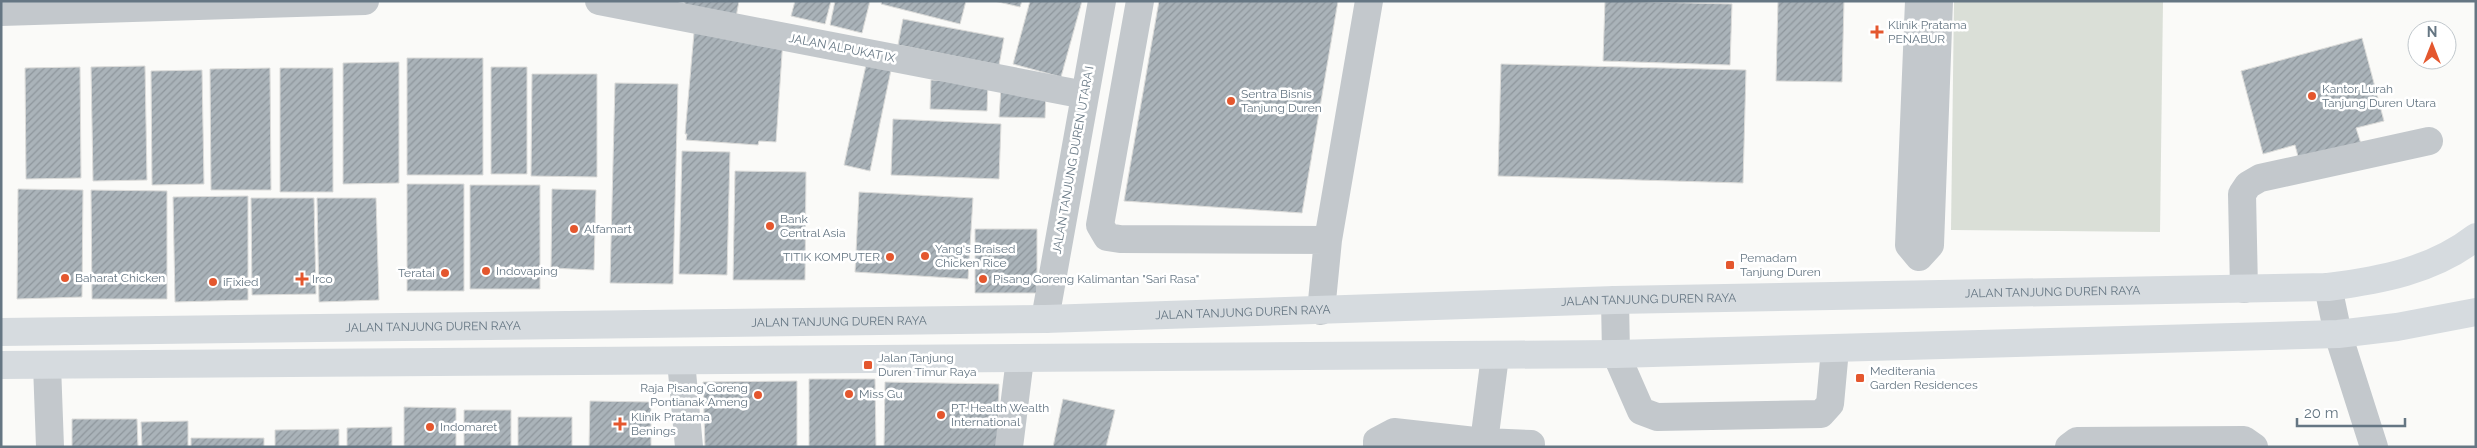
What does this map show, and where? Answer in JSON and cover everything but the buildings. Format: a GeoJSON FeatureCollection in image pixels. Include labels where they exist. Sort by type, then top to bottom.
{"type":"FeatureCollection","features":[{"type":"Feature","properties":{"kind":"main road","name":"JALAN TANJUNG DUREN RAYA"},"geometry":{"type":"LineString","coordinates":[[1,332],[1045,320],[1615,300],[2328,287],[2374,282],[2424,267],[2444,258],[2476,237]]}},
{"type":"Feature","properties":{"kind":"main road"},"geometry":{"type":"LineString","coordinates":[[1,364],[1616,354],[2338,334],[2397,327],[2476,312]]}},
{"type":"Feature","properties":{"kind":"street"},"geometry":{"type":"LineString","coordinates":[[1,12],[365,1]]}},
{"type":"Feature","properties":{"kind":"street","name":"JALAN ALPUKAT IX"},"geometry":{"type":"LineString","coordinates":[[599,1],[1085,95]]}},
{"type":"Feature","properties":{"kind":"street","name":"JALAN TANJUNG DUREN UTARA I"},"geometry":{"type":"LineString","coordinates":[[1045,320],[1102,1]]}},
{"type":"Feature","properties":{"kind":"street"},"geometry":{"type":"LineString","coordinates":[[1140,1],[1100,224],[1107,237],[1120,239],[1328,240]]}},
{"type":"Feature","properties":{"kind":"street"},"geometry":{"type":"LineString","coordinates":[[1321,311],[1328,240],[1369,1]]}},
{"type":"Feature","properties":{"kind":"street"},"geometry":{"type":"LineString","coordinates":[[1919,1],[1909,245],[1919,256],[1920,294]]}},
{"type":"Feature","properties":{"kind":"street"},"geometry":{"type":"LineString","coordinates":[[1919,256],[1930,245],[1939,1]]}},
{"type":"Feature","properties":{"kind":"street"},"geometry":{"type":"LineString","coordinates":[[2244,289],[2242,194],[2248,185],[2260,178],[2430,141]]}},
{"type":"Feature","properties":{"kind":"street"},"geometry":{"type":"LineString","coordinates":[[2328,287],[2338,334],[2374,447]]}},
{"type":"Feature","properties":{"kind":"street"},"geometry":{"type":"LineString","coordinates":[[1615,300],[1616,354],[1641,411],[1658,417],[1821,414],[1830,404],[1835,348]]}},
{"type":"Feature","properties":{"kind":"street"},"geometry":{"type":"LineString","coordinates":[[1484,442],[1495,356]]}},
{"type":"Feature","properties":{"kind":"street"},"geometry":{"type":"LineString","coordinates":[[1009,447],[1020,359]]}},
{"type":"Feature","properties":{"kind":"street"},"geometry":{"type":"LineString","coordinates":[[680,361],[689,447]]}},
{"type":"Feature","properties":{"kind":"street"},"geometry":{"type":"LineString","coordinates":[[48,364],[50,447]]}},
{"type":"Feature","properties":{"kind":"street"},"geometry":{"type":"LineString","coordinates":[[1377,447],[1377,440],[1384,435],[1394,432],[1484,442],[1531,444]]}},
{"type":"Feature","properties":{"kind":"street"},"geometry":{"type":"LineString","coordinates":[[2069,447],[2077,441],[2244,440],[2254,447]]}},
{"type":"Feature","properties":{"kind":"shaded area"},"geometry":{"type":"Polygon","coordinates":[[[1954,1],[2163,1],[2160,232],[1951,230],[1954,1]]]}},
{"type":"Feature","properties":{"kind":"place","name":"Klinik Pratama PENABUR"},"geometry":{"type":"Point","coordinates":[1877,32]}},
{"type":"Feature","properties":{"kind":"place","name":"Kantor Lurah Tanjung Duren Utara"},"geometry":{"type":"Point","coordinates":[2312,96]}},
{"type":"Feature","properties":{"kind":"place","name":"Sentra Bisnis Tanjung Duren"},"geometry":{"type":"Point","coordinates":[1231,101]}},
{"type":"Feature","properties":{"kind":"place","name":"Bank Central Asia"},"geometry":{"type":"Point","coordinates":[770,226]}},
{"type":"Feature","properties":{"kind":"place","name":"Alfamart"},"geometry":{"type":"Point","coordinates":[574,229]}},
{"type":"Feature","properties":{"kind":"place","name":"Yang‘s Braised Chicken Rice"},"geometry":{"type":"Point","coordinates":[925,256]}},
{"type":"Feature","properties":{"kind":"place","name":"TITIK KOMPUTER"},"geometry":{"type":"Point","coordinates":[890,257]}},
{"type":"Feature","properties":{"kind":"place","name":"Pemadam Tanjung Duren"},"geometry":{"type":"Point","coordinates":[1730,265]}},
{"type":"Feature","properties":{"kind":"place","name":"Indovaping"},"geometry":{"type":"Point","coordinates":[486,271]}},
{"type":"Feature","properties":{"kind":"place","name":"Teratai"},"geometry":{"type":"Point","coordinates":[445,273]}},
{"type":"Feature","properties":{"kind":"place","name":"Baharat Chicken"},"geometry":{"type":"Point","coordinates":[65,278]}},
{"type":"Feature","properties":{"kind":"place","name":"Irco"},"geometry":{"type":"Point","coordinates":[302,279]}},
{"type":"Feature","properties":{"kind":"place","name":"Pisang Goreng Kalimantan \"Sari Rasa\""},"geometry":{"type":"Point","coordinates":[983,279]}},
{"type":"Feature","properties":{"kind":"place","name":"iFixied"},"geometry":{"type":"Point","coordinates":[213,282]}},
{"type":"Feature","properties":{"kind":"place","name":"Jalan Tanjung Duren Timur Raya"},"geometry":{"type":"Point","coordinates":[868,365]}},
{"type":"Feature","properties":{"kind":"place","name":"Mediterania Garden Residences"},"geometry":{"type":"Point","coordinates":[1860,378]}},
{"type":"Feature","properties":{"kind":"place","name":"Miss Gu"},"geometry":{"type":"Point","coordinates":[849,394]}},
{"type":"Feature","properties":{"kind":"place","name":"Raja Pisang Goreng Pontianak Ameng"},"geometry":{"type":"Point","coordinates":[758,395]}},
{"type":"Feature","properties":{"kind":"place","name":"PT. Health Wealth International"},"geometry":{"type":"Point","coordinates":[941,415]}},
{"type":"Feature","properties":{"kind":"place","name":"Klinik Pratama Benings"},"geometry":{"type":"Point","coordinates":[620,424]}},
{"type":"Feature","properties":{"kind":"place","name":"Indomaret"},"geometry":{"type":"Point","coordinates":[430,427]}}]}
